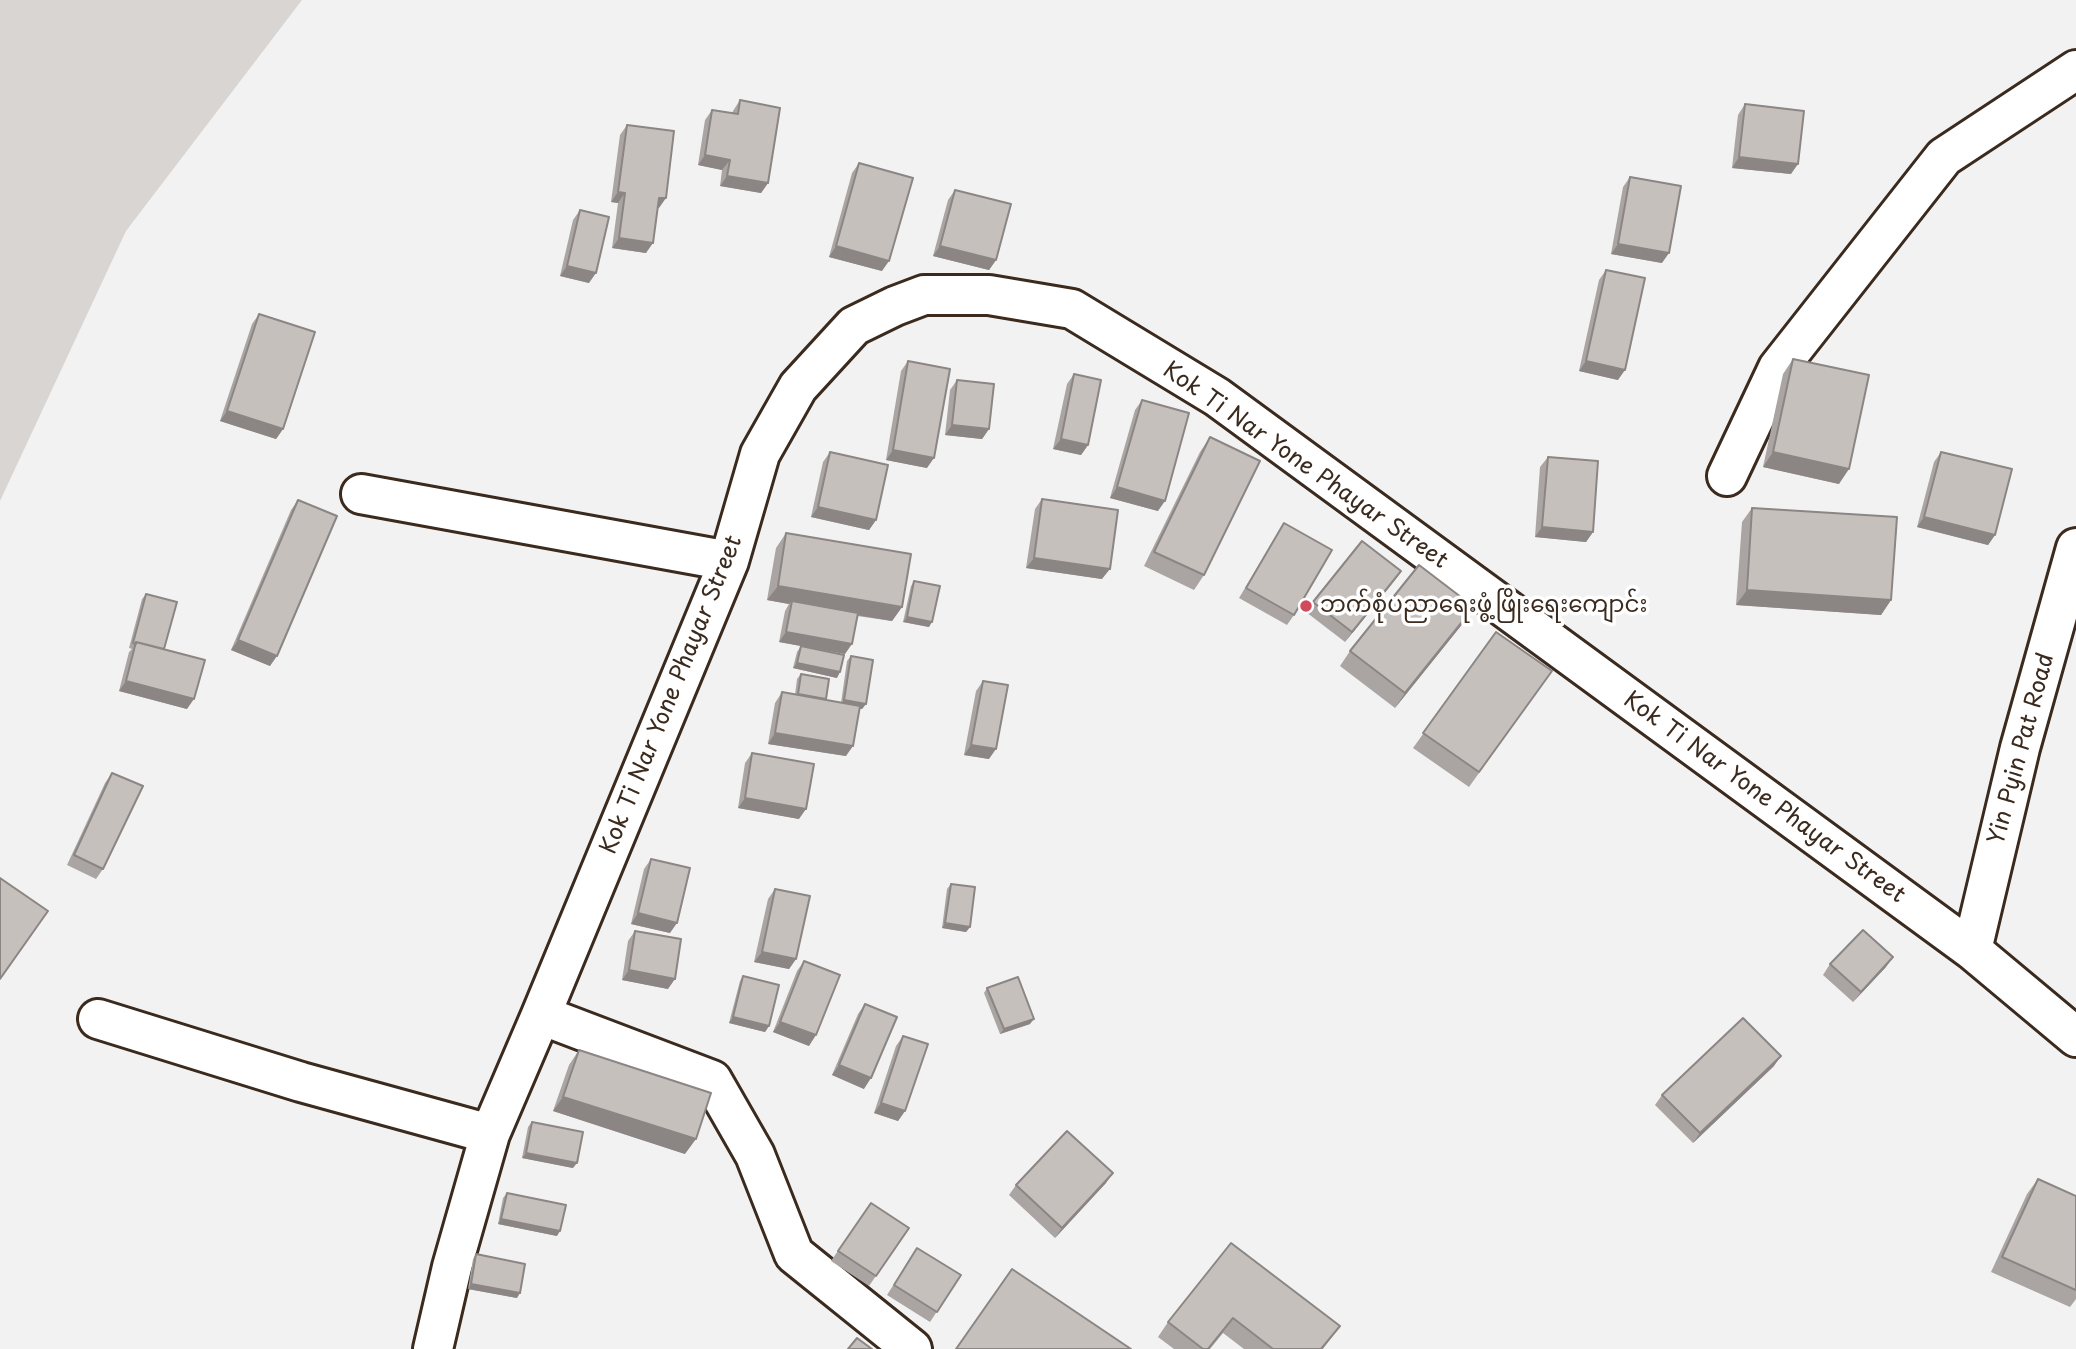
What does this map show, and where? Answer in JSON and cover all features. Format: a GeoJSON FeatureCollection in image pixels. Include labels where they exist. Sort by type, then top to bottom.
{"type":"FeatureCollection","features":[{"type":"Feature","properties":{"kind":"street"},"geometry":{"type":"LineString","coordinates":[[1727,477],[1778,368],[1944,157],[2076,69]]}},
{"type":"Feature","properties":{"kind":"street","name":"Kok Ti Nar Yone Phayar Street"},"geometry":{"type":"LineString","coordinates":[[433,1349],[452,1267],[490,1134],[729,562],[760,454],[798,387],[854,326],[924,295],[989,295],[1072,309],[1217,397],[1972,950],[2076,1037]]}},
{"type":"Feature","properties":{"kind":"street"},"geometry":{"type":"LineString","coordinates":[[361,494],[729,562]]}},
{"type":"Feature","properties":{"kind":"street","name":"Yin Pyin Pat Road"},"geometry":{"type":"LineString","coordinates":[[1972,950],[2020,748],[2076,548]]}},
{"type":"Feature","properties":{"kind":"street"},"geometry":{"type":"LineString","coordinates":[[541,1015],[712,1080],[755,1156],[794,1254],[912,1349]]}},
{"type":"Feature","properties":{"kind":"street"},"geometry":{"type":"LineString","coordinates":[[98,1019],[301,1082],[490,1134]]}},
{"type":"Feature","properties":{"kind":"shaded area"},"geometry":{"type":"Polygon","coordinates":[[[0,0],[302,0],[126,231],[0,501],[0,0]]]}},
{"type":"Feature","properties":{"kind":"building"},"geometry":{"type":"Polygon","coordinates":[[[740,100],[780,108],[768,183],[727,176],[730,160],[705,155],[712,110],[738,114],[740,100]]]}},
{"type":"Feature","properties":{"kind":"building"},"geometry":{"type":"Polygon","coordinates":[[[1745,104],[1804,111],[1798,164],[1739,157],[1745,104]]]}},
{"type":"Feature","properties":{"kind":"building"},"geometry":{"type":"Polygon","coordinates":[[[627,125],[674,131],[666,198],[659,198],[653,243],[619,238],[625,193],[618,192],[627,125]]]}},
{"type":"Feature","properties":{"kind":"building"},"geometry":{"type":"Polygon","coordinates":[[[859,163],[913,178],[889,261],[836,246],[859,163]]]}},
{"type":"Feature","properties":{"kind":"building"},"geometry":{"type":"Polygon","coordinates":[[[1630,177],[1681,186],[1669,253],[1618,244],[1630,177]]]}},
{"type":"Feature","properties":{"kind":"building"},"geometry":{"type":"Polygon","coordinates":[[[955,190],[1011,204],[996,260],[940,246],[955,190]]]}},
{"type":"Feature","properties":{"kind":"building"},"geometry":{"type":"Polygon","coordinates":[[[580,210],[609,217],[596,273],[567,266],[580,210]]]}},
{"type":"Feature","properties":{"kind":"building"},"geometry":{"type":"Polygon","coordinates":[[[1606,270],[1645,278],[1625,370],[1586,361],[1606,270]]]}},
{"type":"Feature","properties":{"kind":"building"},"geometry":{"type":"Polygon","coordinates":[[[259,314],[315,332],[283,429],[227,411],[259,314]]]}},
{"type":"Feature","properties":{"kind":"building"},"geometry":{"type":"Polygon","coordinates":[[[1793,359],[1869,375],[1849,469],[1773,452],[1793,359]]]}},
{"type":"Feature","properties":{"kind":"building"},"geometry":{"type":"Polygon","coordinates":[[[908,361],[950,369],[934,458],[893,450],[908,361]]]}},
{"type":"Feature","properties":{"kind":"building"},"geometry":{"type":"Polygon","coordinates":[[[1074,374],[1101,380],[1088,445],[1061,439],[1074,374]]]}},
{"type":"Feature","properties":{"kind":"building"},"geometry":{"type":"Polygon","coordinates":[[[957,380],[994,384],[989,429],[952,425],[957,380]]]}},
{"type":"Feature","properties":{"kind":"building"},"geometry":{"type":"Polygon","coordinates":[[[1142,400],[1189,413],[1165,501],[1117,487],[1142,400]]]}},
{"type":"Feature","properties":{"kind":"building"},"geometry":{"type":"Polygon","coordinates":[[[1210,437],[1260,461],[1204,575],[1154,552],[1210,437]]]}},
{"type":"Feature","properties":{"kind":"building"},"geometry":{"type":"Polygon","coordinates":[[[830,452],[888,465],[876,520],[818,507],[830,452]]]}},
{"type":"Feature","properties":{"kind":"building"},"geometry":{"type":"Polygon","coordinates":[[[1941,452],[2012,469],[1995,535],[1924,517],[1941,452]]]}},
{"type":"Feature","properties":{"kind":"building"},"geometry":{"type":"Polygon","coordinates":[[[1548,457],[1598,461],[1593,532],[1542,527],[1548,457]]]}},
{"type":"Feature","properties":{"kind":"building"},"geometry":{"type":"Polygon","coordinates":[[[1042,499],[1118,510],[1110,569],[1034,558],[1042,499]]]}},
{"type":"Feature","properties":{"kind":"building"},"geometry":{"type":"Polygon","coordinates":[[[298,500],[337,516],[277,656],[238,640],[298,500]]]}},
{"type":"Feature","properties":{"kind":"building"},"geometry":{"type":"Polygon","coordinates":[[[1752,508],[1897,517],[1891,600],[1747,590],[1752,508]]]}},
{"type":"Feature","properties":{"kind":"building"},"geometry":{"type":"Polygon","coordinates":[[[1284,523],[1332,550],[1294,615],[1246,588],[1284,523]]]}},
{"type":"Feature","properties":{"kind":"building"},"geometry":{"type":"Polygon","coordinates":[[[786,533],[911,554],[902,607],[778,586],[786,533]]]}},
{"type":"Feature","properties":{"kind":"building"},"geometry":{"type":"Polygon","coordinates":[[[1362,541],[1401,571],[1352,632],[1313,602],[1362,541]]]}},
{"type":"Feature","properties":{"kind":"building"},"geometry":{"type":"Polygon","coordinates":[[[1419,565],[1474,607],[1405,693],[1350,651],[1419,565]]]}},
{"type":"Feature","properties":{"kind":"building"},"geometry":{"type":"Polygon","coordinates":[[[914,581],[940,586],[932,622],[907,617],[914,581]]]}},
{"type":"Feature","properties":{"kind":"building"},"geometry":{"type":"Polygon","coordinates":[[[146,594],[177,602],[164,649],[133,643],[146,594]]]}},
{"type":"Feature","properties":{"kind":"building"},"geometry":{"type":"Polygon","coordinates":[[[792,601],[858,613],[852,644],[786,632],[792,601]]]}},
{"type":"Feature","properties":{"kind":"building"},"geometry":{"type":"Polygon","coordinates":[[[1496,632],[1552,671],[1479,772],[1423,733],[1496,632]]]}},
{"type":"Feature","properties":{"kind":"building"},"geometry":{"type":"Polygon","coordinates":[[[136,642],[205,660],[194,699],[126,681],[136,642]]]}},
{"type":"Feature","properties":{"kind":"building"},"geometry":{"type":"Polygon","coordinates":[[[801,646],[844,655],[840,672],[797,663],[801,646]]]}},
{"type":"Feature","properties":{"kind":"building"},"geometry":{"type":"Polygon","coordinates":[[[851,656],[873,660],[866,704],[844,700],[851,656]]]}},
{"type":"Feature","properties":{"kind":"building"},"geometry":{"type":"Polygon","coordinates":[[[801,674],[829,679],[826,699],[798,694],[801,674]]]}},
{"type":"Feature","properties":{"kind":"building"},"geometry":{"type":"Polygon","coordinates":[[[983,681],[1008,685],[996,749],[971,745],[983,681]]]}},
{"type":"Feature","properties":{"kind":"building"},"geometry":{"type":"Polygon","coordinates":[[[782,692],[860,706],[853,746],[775,733],[782,692]]]}},
{"type":"Feature","properties":{"kind":"building"},"geometry":{"type":"Polygon","coordinates":[[[752,753],[814,764],[806,809],[745,798],[752,753]]]}},
{"type":"Feature","properties":{"kind":"building"},"geometry":{"type":"Polygon","coordinates":[[[112,773],[143,786],[103,869],[74,855],[112,773]]]}},
{"type":"Feature","properties":{"kind":"building"},"geometry":{"type":"Polygon","coordinates":[[[651,859],[690,868],[677,923],[638,913],[651,859]]]}},
{"type":"Feature","properties":{"kind":"building"},"geometry":{"type":"Polygon","coordinates":[[[0,878],[48,911],[0,979],[0,878]]]}},
{"type":"Feature","properties":{"kind":"building"},"geometry":{"type":"Polygon","coordinates":[[[951,884],[975,887],[970,927],[945,923],[951,884]]]}},
{"type":"Feature","properties":{"kind":"building"},"geometry":{"type":"Polygon","coordinates":[[[775,889],[810,896],[796,959],[762,952],[775,889]]]}},
{"type":"Feature","properties":{"kind":"building"},"geometry":{"type":"Polygon","coordinates":[[[1863,930],[1893,957],[1861,992],[1830,964],[1863,930]]]}},
{"type":"Feature","properties":{"kind":"building"},"geometry":{"type":"Polygon","coordinates":[[[635,931],[681,939],[675,979],[629,970],[635,931]]]}},
{"type":"Feature","properties":{"kind":"building"},"geometry":{"type":"Polygon","coordinates":[[[804,961],[840,975],[816,1035],[780,1022],[804,961]]]}},
{"type":"Feature","properties":{"kind":"building"},"geometry":{"type":"Polygon","coordinates":[[[743,976],[779,985],[769,1026],[733,1017],[743,976]]]}},
{"type":"Feature","properties":{"kind":"building"},"geometry":{"type":"Polygon","coordinates":[[[1018,977],[1034,1019],[1004,1029],[987,988],[1018,977]]]}},
{"type":"Feature","properties":{"kind":"building"},"geometry":{"type":"Polygon","coordinates":[[[865,1004],[897,1017],[871,1078],[839,1065],[865,1004]]]}},
{"type":"Feature","properties":{"kind":"building"},"geometry":{"type":"Polygon","coordinates":[[[1743,1018],[1781,1056],[1700,1133],[1662,1095],[1743,1018]]]}},
{"type":"Feature","properties":{"kind":"building"},"geometry":{"type":"Polygon","coordinates":[[[903,1036],[928,1044],[905,1111],[881,1103],[903,1036]]]}},
{"type":"Feature","properties":{"kind":"building"},"geometry":{"type":"Polygon","coordinates":[[[579,1050],[711,1093],[696,1139],[563,1097],[579,1050]]]}},
{"type":"Feature","properties":{"kind":"building"},"geometry":{"type":"Polygon","coordinates":[[[532,1122],[583,1132],[577,1163],[526,1153],[532,1122]]]}},
{"type":"Feature","properties":{"kind":"building"},"geometry":{"type":"Polygon","coordinates":[[[1067,1131],[1113,1173],[1062,1228],[1016,1185],[1067,1131]]]}},
{"type":"Feature","properties":{"kind":"building"},"geometry":{"type":"Polygon","coordinates":[[[2038,1179],[2076,1196],[2076,1290],[2002,1257],[2038,1179]]]}},
{"type":"Feature","properties":{"kind":"building"},"geometry":{"type":"Polygon","coordinates":[[[507,1193],[566,1205],[560,1231],[501,1219],[507,1193]]]}},
{"type":"Feature","properties":{"kind":"building"},"geometry":{"type":"Polygon","coordinates":[[[871,1203],[909,1228],[876,1276],[838,1251],[871,1203]]]}},
{"type":"Feature","properties":{"kind":"building"},"geometry":{"type":"Polygon","coordinates":[[[1231,1243],[1340,1326],[1321,1349],[1273,1349],[1233,1318],[1208,1349],[1203,1349],[1168,1322],[1231,1243]]]}},
{"type":"Feature","properties":{"kind":"building"},"geometry":{"type":"Polygon","coordinates":[[[917,1248],[961,1275],[937,1312],[894,1285],[917,1248]]]}},
{"type":"Feature","properties":{"kind":"building"},"geometry":{"type":"Polygon","coordinates":[[[476,1254],[525,1264],[520,1293],[471,1284],[476,1254]]]}},
{"type":"Feature","properties":{"kind":"building"},"geometry":{"type":"Polygon","coordinates":[[[1012,1269],[1131,1349],[956,1349],[1012,1269]]]}},
{"type":"Feature","properties":{"kind":"building"},"geometry":{"type":"Polygon","coordinates":[[[857,1338],[872,1349],[848,1349],[857,1338]]]}},
{"type":"Feature","properties":{"kind":"place","name":"ဘက်စုံပညာရေးဖွံ့ဖြိုးရေးကျောင်း"},"geometry":{"type":"Point","coordinates":[1306,606]}}]}
